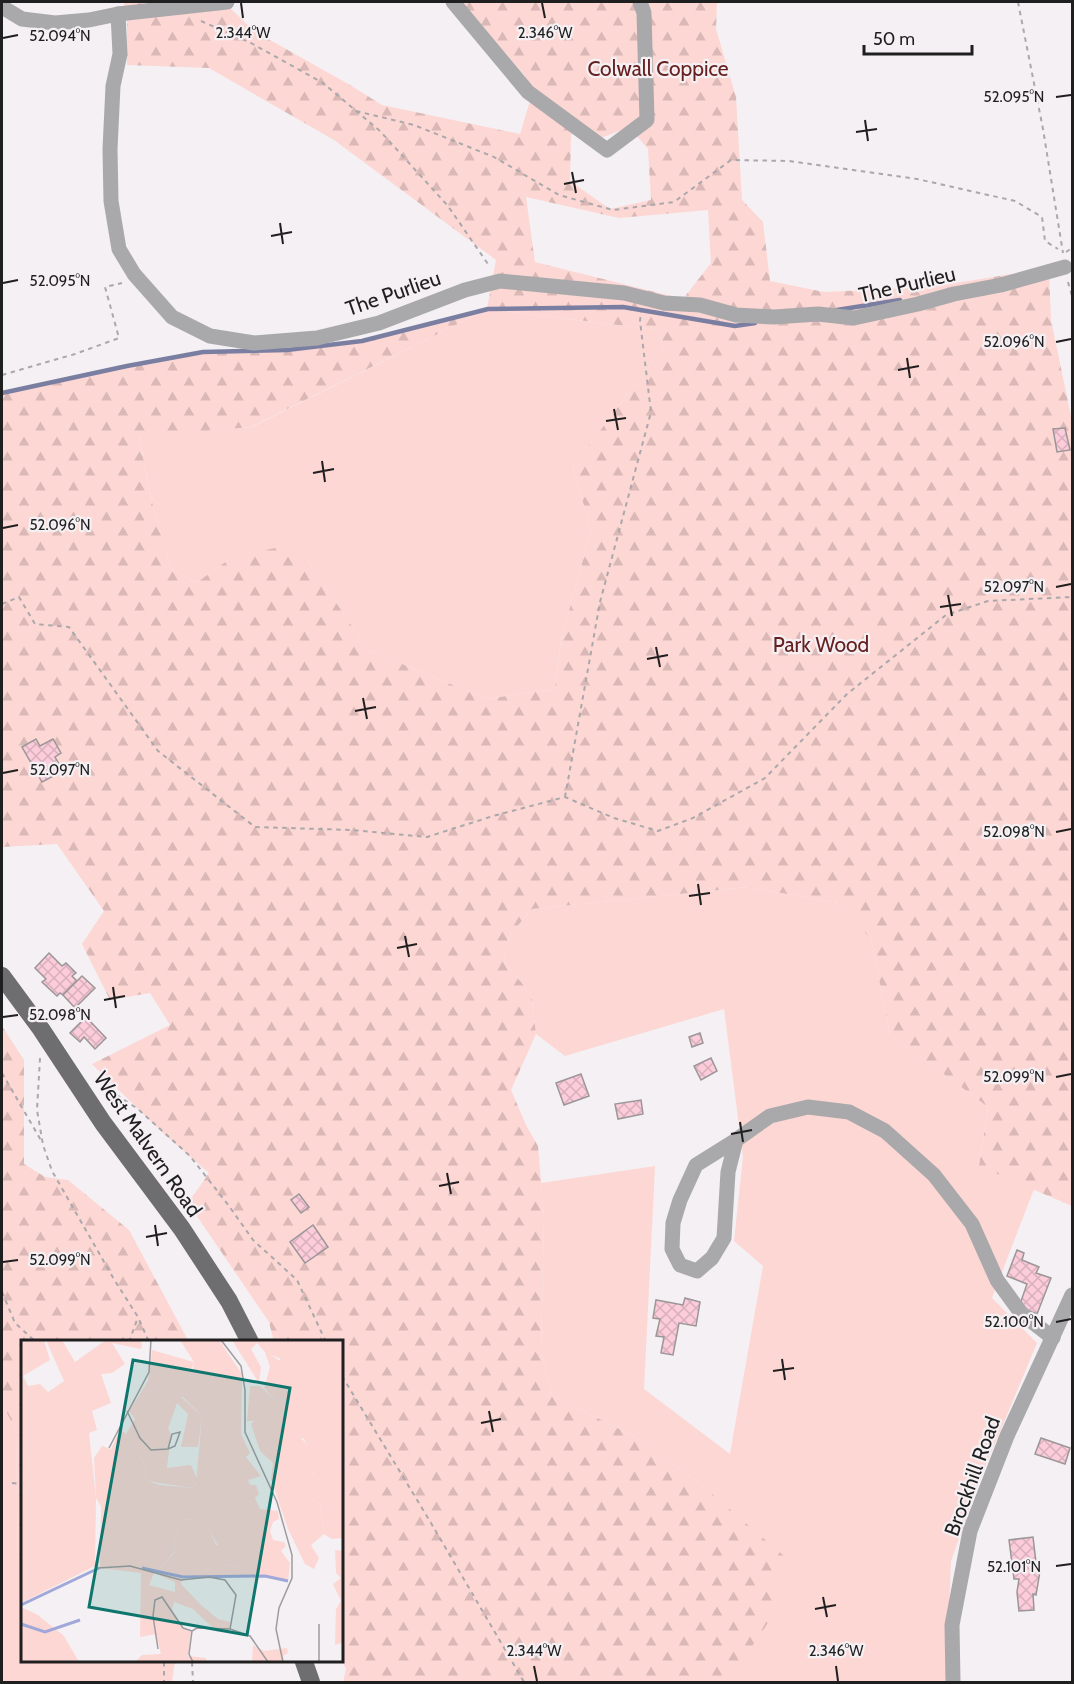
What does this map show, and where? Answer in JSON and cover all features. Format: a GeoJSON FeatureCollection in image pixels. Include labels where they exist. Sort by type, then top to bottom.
{"type":"FeatureCollection","features":[{"type":"Feature","properties":{"kind":"main road","name":"West Malvern Road"},"geometry":{"type":"LineString","coordinates":[[2,976],[41,1029],[103,1123],[182,1229],[229,1301],[249,1340]]}},
{"type":"Feature","properties":{"kind":"main road"},"geometry":{"type":"LineString","coordinates":[[304,1663],[311,1683]]}},
{"type":"Feature","properties":{"kind":"street"},"geometry":{"type":"LineString","coordinates":[[2,7],[22,19],[55,23],[227,2]]}},
{"type":"Feature","properties":{"kind":"street"},"geometry":{"type":"LineString","coordinates":[[453,2],[528,92],[607,150],[647,120],[644,13],[640,2]]}},
{"type":"Feature","properties":{"kind":"street","name":"The Purlieu"},"geometry":{"type":"LineString","coordinates":[[118,14],[120,54],[113,86],[110,149],[111,201],[118,249],[140,280],[172,317],[210,336],[254,343],[317,338],[379,323],[465,290],[500,281],[624,293],[664,303],[700,305],[736,315],[774,317],[818,315],[854,318],[1000,285],[1064,260]]}},
{"type":"Feature","properties":{"kind":"street"},"geometry":{"type":"LineString","coordinates":[[736,1140],[728,1172],[724,1238],[712,1258],[698,1271],[680,1265],[672,1249],[674,1223],[696,1165],[770,1116],[807,1107],[849,1112],[885,1131],[934,1175],[972,1224],[997,1280],[1021,1313],[1053,1338]]}},
{"type":"Feature","properties":{"kind":"street","name":"Brockhill Road"},"geometry":{"type":"LineString","coordinates":[[953,1683],[952,1624],[970,1531],[1007,1436],[1072,1295]]}},
{"type":"Feature","properties":{"kind":"path"},"geometry":{"type":"LineString","coordinates":[[1018,2],[1043,129],[1064,260]]}},
{"type":"Feature","properties":{"kind":"path"},"geometry":{"type":"LineString","coordinates":[[199,20],[251,43],[323,83],[380,131],[448,206],[500,281]]}},
{"type":"Feature","properties":{"kind":"path"},"geometry":{"type":"LineString","coordinates":[[356,111],[424,129],[494,157],[559,195],[613,210],[674,202],[731,160],[789,161],[917,179],[1015,201],[1042,217],[1045,241],[1058,249]]}},
{"type":"Feature","properties":{"kind":"path"},"geometry":{"type":"LineString","coordinates":[[1064,260],[1072,248]]}},
{"type":"Feature","properties":{"kind":"path"},"geometry":{"type":"LineString","coordinates":[[2,375],[75,354],[119,338],[105,287],[140,280]]}},
{"type":"Feature","properties":{"kind":"path"},"geometry":{"type":"LineString","coordinates":[[565,797],[600,602],[651,412],[640,321],[643,298]]}},
{"type":"Feature","properties":{"kind":"path"},"geometry":{"type":"LineString","coordinates":[[2,604],[19,597],[35,624],[69,627],[158,751],[255,827],[352,830],[427,837],[565,797],[614,818],[658,831],[693,818],[765,778],[847,694],[946,615],[988,601],[1072,597]]}},
{"type":"Feature","properties":{"kind":"path"},"geometry":{"type":"LineString","coordinates":[[41,1029],[38,1110],[43,1145]]}},
{"type":"Feature","properties":{"kind":"path"},"geometry":{"type":"LineString","coordinates":[[2,1073],[43,1145],[52,1171],[138,1317],[148,1340]]}},
{"type":"Feature","properties":{"kind":"path"},"geometry":{"type":"LineString","coordinates":[[94,1080],[138,1109],[190,1156],[253,1240],[297,1280],[325,1340]]}},
{"type":"Feature","properties":{"kind":"path"},"geometry":{"type":"LineString","coordinates":[[2,1292],[15,1323],[34,1340]]}},
{"type":"Feature","properties":{"kind":"path"},"geometry":{"type":"LineString","coordinates":[[130,1340],[138,1317]]}},
{"type":"Feature","properties":{"kind":"path"},"geometry":{"type":"LineString","coordinates":[[344,1379],[524,1683]]}},
{"type":"Feature","properties":{"kind":"path"},"geometry":{"type":"LineString","coordinates":[[12,1483],[21,1484]]}},
{"type":"Feature","properties":{"kind":"path"},"geometry":{"type":"LineString","coordinates":[[164,1663],[164,1683]]}},
{"type":"Feature","properties":{"kind":"path"},"geometry":{"type":"LineString","coordinates":[[192,1663],[193,1683]]}},
{"type":"Feature","properties":{"kind":"green space","name":"Park Wood"},"geometry":{"type":"Polygon","coordinates":[[[124,2],[224,2],[254,31],[382,105],[520,134],[530,101],[525,76],[462,2],[717,2],[716,29],[736,97],[742,200],[763,222],[770,281],[824,292],[931,287],[1049,268],[1051,320],[1072,421],[1072,1206],[979,1166],[988,1107],[890,1034],[871,939],[837,903],[748,887],[532,909],[509,936],[504,962],[531,994],[536,1034],[511,1090],[538,1146],[544,1216],[541,1353],[552,1395],[637,1438],[704,1487],[783,1555],[772,1617],[732,1676],[663,1679],[662,1682],[343,1682],[346,1669],[343,1663],[344,1340],[274,1340],[269,1322],[188,1203],[209,1173],[164,1134],[92,1064],[170,1025],[150,993],[110,1000],[82,944],[104,911],[57,844],[2,847],[2,393],[203,352],[287,350],[362,341],[487,309],[496,260],[334,140],[209,68],[127,65],[127,23],[124,2]],[[581,126],[571,135],[570,181],[610,209],[651,200],[648,149],[629,127],[601,138],[581,126]],[[526,197],[535,262],[683,299],[711,263],[708,210],[619,218],[526,197]],[[488,309],[251,427],[139,437],[154,511],[171,568],[196,583],[231,558],[284,546],[306,558],[368,650],[487,699],[555,689],[561,640],[591,531],[573,466],[663,348],[659,330],[488,309]]]}},
{"type":"Feature","properties":{"kind":"green space"},"geometry":{"type":"Polygon","coordinates":[[[488,309],[659,330],[663,348],[573,466],[591,531],[561,640],[555,689],[487,699],[368,650],[306,558],[231,558],[196,583],[171,568],[154,511],[139,436],[252,427],[488,309]]]}},
{"type":"Feature","properties":{"kind":"green space"},"geometry":{"type":"Polygon","coordinates":[[[748,887],[837,903],[871,939],[890,1034],[988,1107],[979,1166],[1034,1189],[992,1298],[1037,1343],[983,1472],[951,1561],[947,1659],[949,1682],[662,1682],[704,1487],[637,1438],[552,1395],[541,1353],[544,1216],[541,1183],[655,1166],[644,1389],[730,1454],[763,1266],[734,1241],[743,1157],[724,1009],[565,1056],[536,1034],[531,994],[504,962],[509,936],[532,909],[748,887]]]}},
{"type":"Feature","properties":{"kind":"green space"},"geometry":{"type":"Polygon","coordinates":[[[2,1026],[24,1060],[24,1164],[45,1177],[68,1180],[129,1230],[188,1340],[21,1340],[21,1571],[18,1570],[16,1430],[2,1404],[2,1026]]]}},
{"type":"Feature","properties":{"kind":"green space"},"geometry":{"type":"Polygon","coordinates":[[[2,1404],[16,1430],[18,1570],[21,1571],[21,1663],[175,1663],[172,1682],[2,1682],[2,1404]]]}},
{"type":"Feature","properties":{"kind":"building"},"geometry":{"type":"Polygon","coordinates":[[[1065,428],[1070,450],[1057,452],[1053,429],[1065,428]]]}},
{"type":"Feature","properties":{"kind":"building"},"geometry":{"type":"Polygon","coordinates":[[[36,739],[40,746],[53,739],[61,753],[55,757],[63,771],[42,782],[22,747],[36,739]]]}},
{"type":"Feature","properties":{"kind":"building"},"geometry":{"type":"Polygon","coordinates":[[[49,953],[62,966],[66,963],[76,973],[72,976],[77,981],[63,995],[60,993],[57,996],[42,982],[46,979],[35,968],[49,953]]]}},
{"type":"Feature","properties":{"kind":"building"},"geometry":{"type":"Polygon","coordinates":[[[82,976],[95,988],[75,1008],[63,995],[82,976]]]}},
{"type":"Feature","properties":{"kind":"building"},"geometry":{"type":"Polygon","coordinates":[[[86,1017],[106,1038],[95,1049],[84,1037],[80,1042],[70,1033],[86,1017]]]}},
{"type":"Feature","properties":{"kind":"building"},"geometry":{"type":"Polygon","coordinates":[[[700,1033],[703,1043],[692,1047],[689,1037],[700,1033]]]}},
{"type":"Feature","properties":{"kind":"building"},"geometry":{"type":"Polygon","coordinates":[[[711,1058],[717,1071],[701,1080],[694,1066],[711,1058]]]}},
{"type":"Feature","properties":{"kind":"building"},"geometry":{"type":"Polygon","coordinates":[[[581,1074],[589,1096],[564,1105],[556,1083],[581,1074]]]}},
{"type":"Feature","properties":{"kind":"building"},"geometry":{"type":"Polygon","coordinates":[[[641,1100],[643,1114],[618,1119],[615,1104],[641,1100]]]}},
{"type":"Feature","properties":{"kind":"building"},"geometry":{"type":"Polygon","coordinates":[[[299,1194],[309,1207],[301,1213],[291,1200],[299,1194]]]}},
{"type":"Feature","properties":{"kind":"building"},"geometry":{"type":"Polygon","coordinates":[[[313,1225],[328,1247],[305,1263],[290,1242],[313,1225]]]}},
{"type":"Feature","properties":{"kind":"building"},"geometry":{"type":"Polygon","coordinates":[[[1017,1250],[1024,1253],[1022,1260],[1039,1267],[1036,1273],[1051,1278],[1037,1314],[1019,1307],[1027,1284],[1007,1276],[1017,1250]]]}},
{"type":"Feature","properties":{"kind":"building"},"geometry":{"type":"Polygon","coordinates":[[[685,1298],[700,1302],[696,1326],[679,1323],[673,1355],[661,1353],[664,1337],[656,1336],[660,1319],[653,1318],[656,1300],[683,1305],[685,1298]]]}},
{"type":"Feature","properties":{"kind":"building"},"geometry":{"type":"Polygon","coordinates":[[[1041,1438],[1070,1448],[1065,1464],[1035,1454],[1041,1438]]]}},
{"type":"Feature","properties":{"kind":"building"},"geometry":{"type":"Polygon","coordinates":[[[1033,1537],[1037,1571],[1040,1571],[1036,1595],[1033,1594],[1034,1610],[1019,1611],[1017,1592],[1019,1579],[1014,1579],[1009,1540],[1033,1537]]]}},
{"type":"Feature","properties":{"kind":"waterway"},"geometry":{"type":"LineString","coordinates":[[837,310],[900,300]]}},
{"type":"Feature","properties":{"kind":"waterway"},"geometry":{"type":"LineString","coordinates":[[2,393],[203,352],[287,350],[362,341],[488,309],[623,307],[735,326],[755,323]]}},
{"type":"Feature","properties":{"kind":"park label","name":"Colwall Coppice"},"geometry":{"type":"Point","coordinates":[658,68]}}]}
